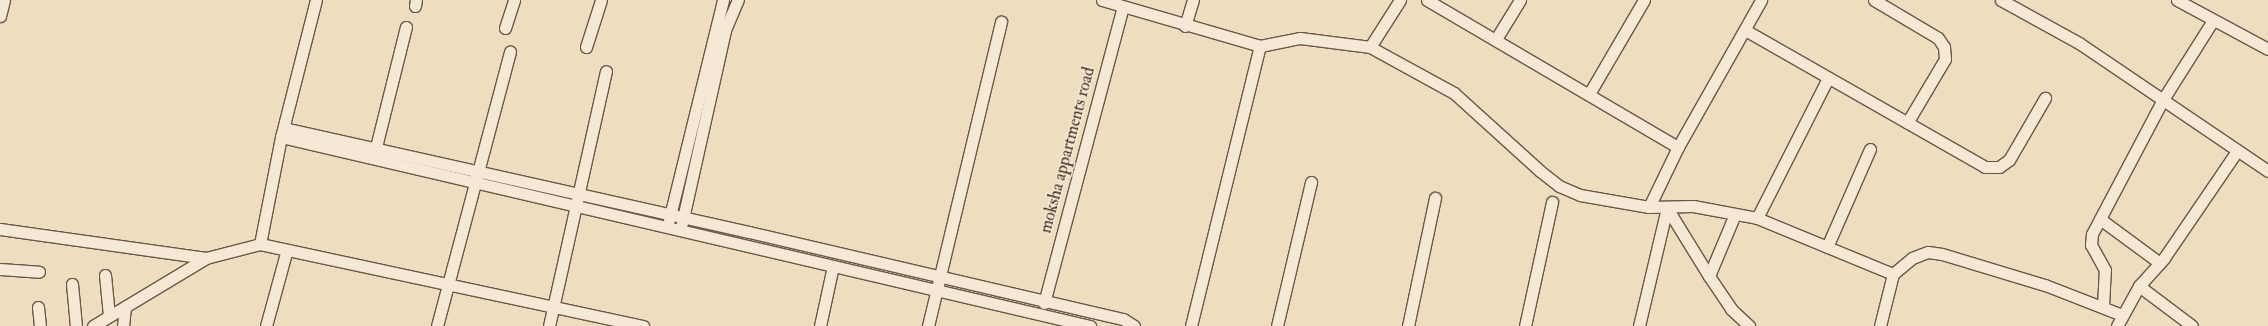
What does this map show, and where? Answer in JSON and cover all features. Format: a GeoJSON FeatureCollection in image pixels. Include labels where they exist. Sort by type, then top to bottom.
{"type":"FeatureCollection","features":[{"type":"Feature","properties":{"kind":"street"},"geometry":{"type":"LineString","coordinates":[[0,16],[4,0]]}},
{"type":"Feature","properties":{"kind":"street"},"geometry":{"type":"LineString","coordinates":[[260,244],[282,133],[316,0]]}},
{"type":"Feature","properties":{"kind":"street"},"geometry":{"type":"LineString","coordinates":[[505,28],[514,0]]}},
{"type":"Feature","properties":{"kind":"street"},"geometry":{"type":"LineString","coordinates":[[586,47],[602,0]]}},
{"type":"Feature","properties":{"kind":"street"},"geometry":{"type":"LineString","coordinates":[[668,226],[695,116],[715,21],[723,0]]}},
{"type":"Feature","properties":{"kind":"street"},"geometry":{"type":"LineString","coordinates":[[1102,0],[1185,26],[1260,46],[1300,38],[1370,47],[1454,93],[1559,186],[1580,195],[1649,208],[1693,206],[1757,218],[1893,274]]}},
{"type":"Feature","properties":{"kind":"street"},"geometry":{"type":"LineString","coordinates":[[1185,26],[1193,0]]}},
{"type":"Feature","properties":{"kind":"street"},"geometry":{"type":"LineString","coordinates":[[1370,47],[1400,0]]}},
{"type":"Feature","properties":{"kind":"street"},"geometry":{"type":"LineString","coordinates":[[1427,0],[1496,39],[1678,147]]}},
{"type":"Feature","properties":{"kind":"street"},"geometry":{"type":"LineString","coordinates":[[1496,39],[1520,0]]}},
{"type":"Feature","properties":{"kind":"street"},"geometry":{"type":"LineString","coordinates":[[1589,94],[1644,0]]}},
{"type":"Feature","properties":{"kind":"street"},"geometry":{"type":"LineString","coordinates":[[1649,208],[1678,147],[1761,0]]}},
{"type":"Feature","properties":{"kind":"street"},"geometry":{"type":"LineString","coordinates":[[1874,0],[1938,38],[1944,47],[1945,59],[1907,123]]}},
{"type":"Feature","properties":{"kind":"street"},"geometry":{"type":"LineString","coordinates":[[2001,0],[2079,44],[2268,171]]}},
{"type":"Feature","properties":{"kind":"street"},"geometry":{"type":"LineString","coordinates":[[2177,0],[2189,3],[2212,22],[2268,49]]}},
{"type":"Feature","properties":{"kind":"street"},"geometry":{"type":"LineString","coordinates":[[680,229],[707,120],[727,24],[734,2]]}},
{"type":"Feature","properties":{"kind":"street","name":"moksha appartments road"},"geometry":{"type":"LineString","coordinates":[[1044,303],[1123,7]]}},
{"type":"Feature","properties":{"kind":"street"},"geometry":{"type":"LineString","coordinates":[[715,21],[727,24]]}},
{"type":"Feature","properties":{"kind":"street"},"geometry":{"type":"LineString","coordinates":[[928,326],[938,278],[1001,22]]}},
{"type":"Feature","properties":{"kind":"street"},"geometry":{"type":"LineString","coordinates":[[2103,306],[2105,270],[2091,245],[2100,219],[2162,101],[2212,22]]}},
{"type":"Feature","properties":{"kind":"street"},"geometry":{"type":"LineString","coordinates":[[373,159],[406,27]]}},
{"type":"Feature","properties":{"kind":"street"},"geometry":{"type":"LineString","coordinates":[[1745,30],[1985,166],[1999,167],[2009,160],[2046,98]]}},
{"type":"Feature","properties":{"kind":"street"},"geometry":{"type":"LineString","coordinates":[[1192,326],[1260,46]]}},
{"type":"Feature","properties":{"kind":"street"},"geometry":{"type":"LineString","coordinates":[[437,326],[446,286],[480,173],[510,52]]}},
{"type":"Feature","properties":{"kind":"street"},"geometry":{"type":"LineString","coordinates":[[549,326],[606,71]]}},
{"type":"Feature","properties":{"kind":"street"},"geometry":{"type":"LineString","coordinates":[[1757,218],[1828,78]]}},
{"type":"Feature","properties":{"kind":"street"},"geometry":{"type":"LineString","coordinates":[[695,116],[707,120]]}},
{"type":"Feature","properties":{"kind":"street"},"geometry":{"type":"LineString","coordinates":[[282,133],[375,147],[480,173],[671,214],[1044,303],[1123,319],[1134,326]]}},
{"type":"Feature","properties":{"kind":"street"},"geometry":{"type":"LineString","coordinates":[[282,133],[373,159],[476,184],[668,226],[935,291],[1090,326]]}},
{"type":"Feature","properties":{"kind":"street"},"geometry":{"type":"LineString","coordinates":[[1827,247],[1870,149]]}},
{"type":"Feature","properties":{"kind":"street"},"geometry":{"type":"LineString","coordinates":[[2117,326],[2139,286],[2160,263],[2237,151]]}},
{"type":"Feature","properties":{"kind":"street"},"geometry":{"type":"LineString","coordinates":[[1277,326],[1311,182]]}},
{"type":"Feature","properties":{"kind":"street"},"geometry":{"type":"LineString","coordinates":[[1408,326],[1435,198]]}},
{"type":"Feature","properties":{"kind":"street"},"geometry":{"type":"LineString","coordinates":[[1525,326],[1552,202]]}},
{"type":"Feature","properties":{"kind":"street"},"geometry":{"type":"LineString","coordinates":[[1667,208],[1731,309],[1749,326]]}},
{"type":"Feature","properties":{"kind":"street"},"geometry":{"type":"LineString","coordinates":[[1639,326],[1667,208]]}},
{"type":"Feature","properties":{"kind":"street"},"geometry":{"type":"LineString","coordinates":[[1709,276],[1735,214]]}},
{"type":"Feature","properties":{"kind":"street"},"geometry":{"type":"LineString","coordinates":[[2100,219],[2160,263]]}},
{"type":"Feature","properties":{"kind":"street"},"geometry":{"type":"LineString","coordinates":[[0,229],[206,258]]}},
{"type":"Feature","properties":{"kind":"street"},"geometry":{"type":"LineString","coordinates":[[93,326],[206,258],[260,244],[286,253],[643,326]]}},
{"type":"Feature","properties":{"kind":"street"},"geometry":{"type":"LineString","coordinates":[[1880,326],[1893,274],[1912,258],[1928,252],[1942,254],[2103,306],[2122,315]]}},
{"type":"Feature","properties":{"kind":"street"},"geometry":{"type":"LineString","coordinates":[[266,326],[286,253]]}},
{"type":"Feature","properties":{"kind":"street"},"geometry":{"type":"LineString","coordinates":[[820,326],[833,266]]}},
{"type":"Feature","properties":{"kind":"street"},"geometry":{"type":"LineString","coordinates":[[0,269],[39,272]]}},
{"type":"Feature","properties":{"kind":"street"},"geometry":{"type":"LineString","coordinates":[[105,275],[109,316]]}},
{"type":"Feature","properties":{"kind":"street"},"geometry":{"type":"LineString","coordinates":[[72,284],[76,326]]}},
{"type":"Feature","properties":{"kind":"street"},"geometry":{"type":"LineString","coordinates":[[2139,286],[2192,326]]}},
{"type":"Feature","properties":{"kind":"street"},"geometry":{"type":"LineString","coordinates":[[38,307],[40,326]]}},
{"type":"Feature","properties":{"kind":"street"},"geometry":{"type":"LineString","coordinates":[[123,326],[125,307]]}}]}
